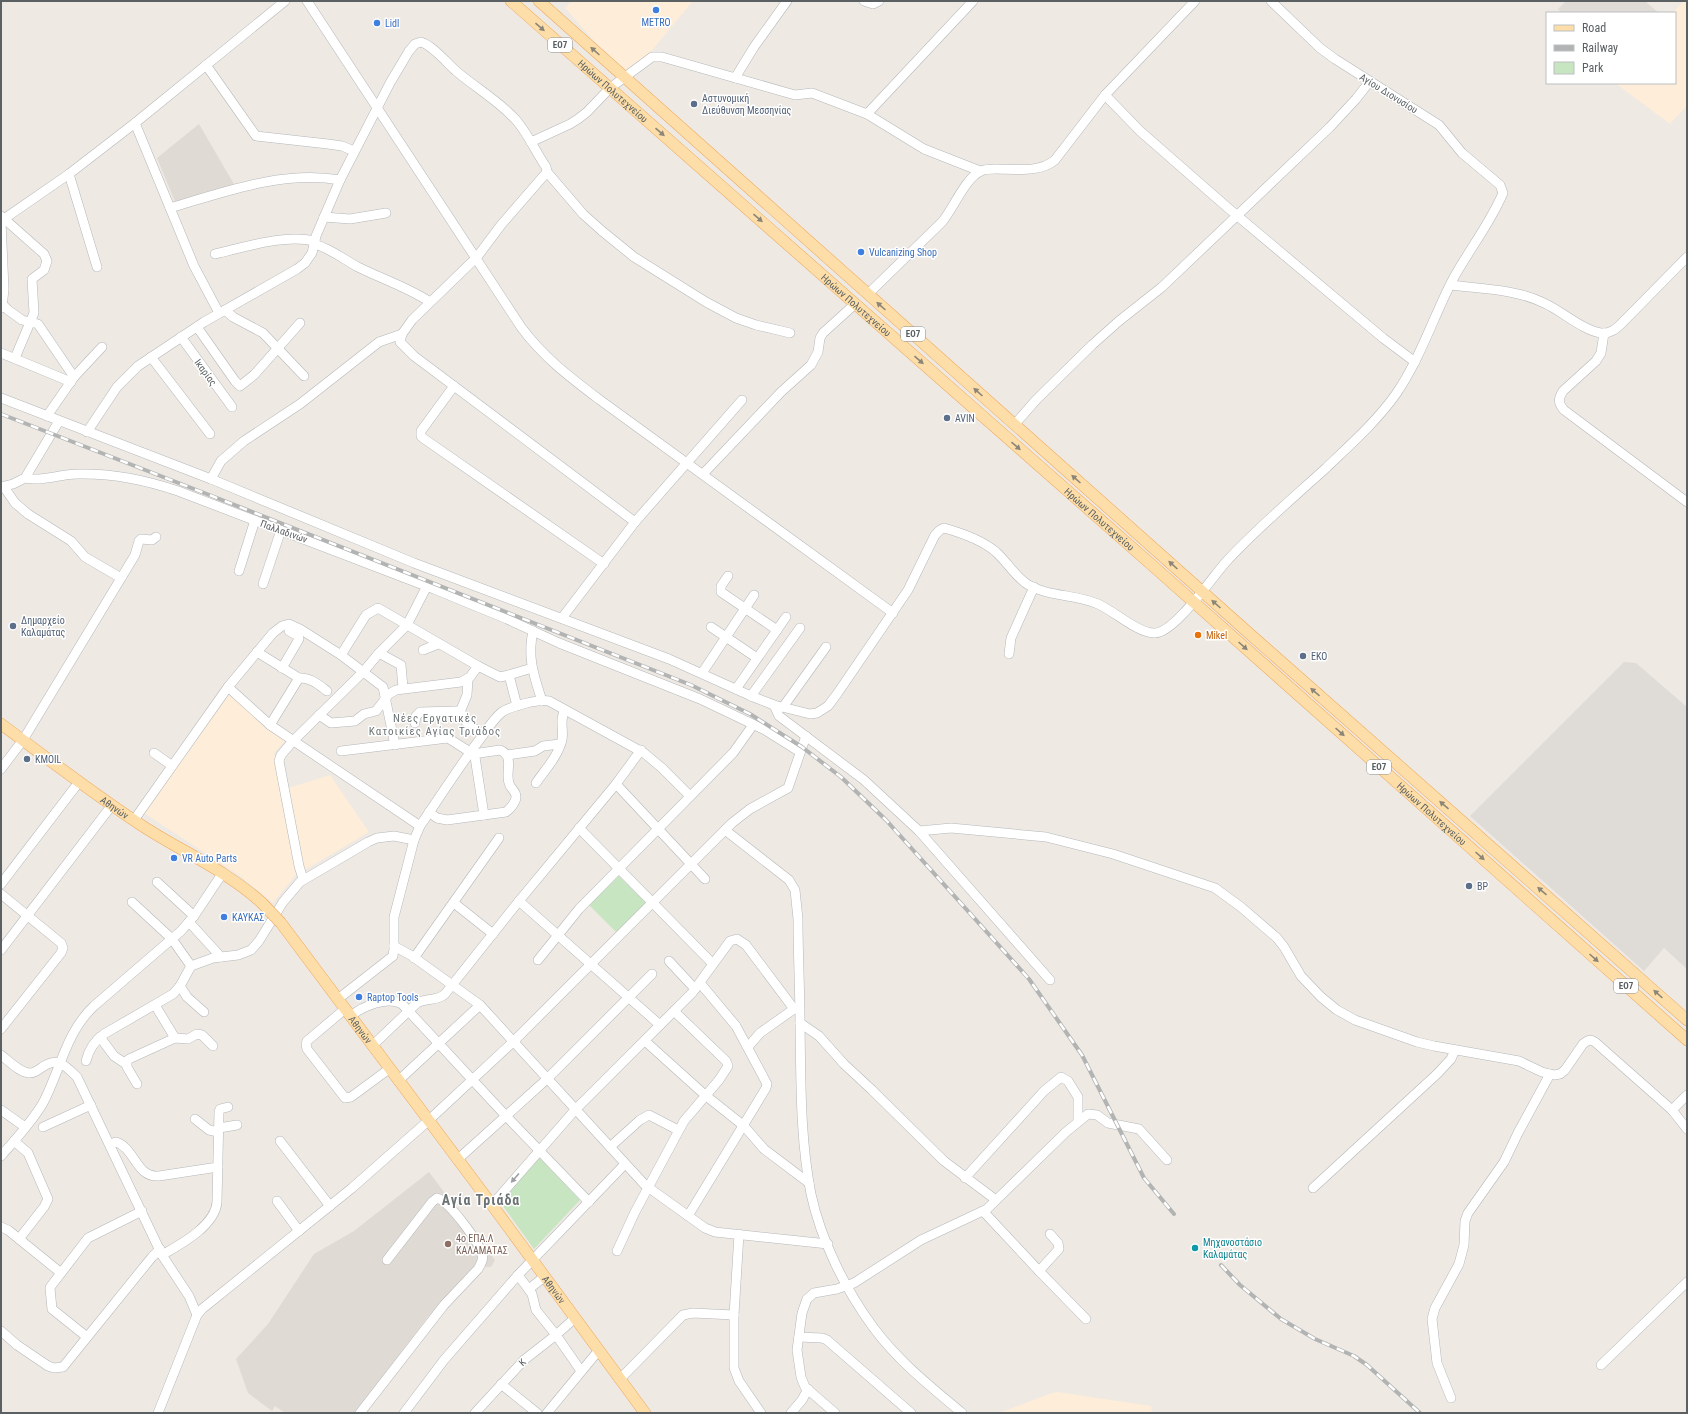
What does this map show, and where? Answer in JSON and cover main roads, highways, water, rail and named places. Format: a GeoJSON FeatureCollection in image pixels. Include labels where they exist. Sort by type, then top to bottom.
{"type":"FeatureCollection","features":[{"type":"Feature","properties":{"kind":"main road","name":"Ηρώων Πολυτεχνείου"},"geometry":{"type":"LineString","coordinates":[[511,1],[1687,1040]]}},
{"type":"Feature","properties":{"kind":"main road","name":"Ηρώων Πολυτεχνείου"},"geometry":{"type":"LineString","coordinates":[[539,1],[1687,1020]]}},
{"type":"Feature","properties":{"kind":"main road","name":"Αθηνών"},"geometry":{"type":"LineString","coordinates":[[1,724],[79,782],[134,820],[222,874],[262,903],[281,923],[533,1260],[645,1413]]}},
{"type":"Feature","properties":{"kind":"railway"},"geometry":{"type":"LineString","coordinates":[[1,414],[691,685],[750,714],[802,747],[841,777],[886,820],[1029,979],[1082,1055],[1144,1178],[1174,1214]]}},
{"type":"Feature","properties":{"kind":"railway"},"geometry":{"type":"LineString","coordinates":[[1221,1265],[1240,1285],[1281,1319],[1315,1339],[1354,1356],[1367,1365],[1420,1413]]}},
{"type":"Feature","properties":{"kind":"place","name":"METRO"},"geometry":{"type":"Point","coordinates":[656,10]}},
{"type":"Feature","properties":{"kind":"place","name":"Lidl"},"geometry":{"type":"Point","coordinates":[377,23]}},
{"type":"Feature","properties":{"kind":"place","name":"Αστυνομική Διεύθυνση Μεσσηνίας"},"geometry":{"type":"Point","coordinates":[694,104]}},
{"type":"Feature","properties":{"kind":"place","name":"Vulcanizing Shop"},"geometry":{"type":"Point","coordinates":[861,252]}},
{"type":"Feature","properties":{"kind":"place","name":"AVIN"},"geometry":{"type":"Point","coordinates":[947,418]}},
{"type":"Feature","properties":{"kind":"place","name":"Δημαρχείο Καλαμάτας"},"geometry":{"type":"Point","coordinates":[13,626]}},
{"type":"Feature","properties":{"kind":"place","name":"Mikel"},"geometry":{"type":"Point","coordinates":[1198,635]}},
{"type":"Feature","properties":{"kind":"place","name":"EKO"},"geometry":{"type":"Point","coordinates":[1303,656]}},
{"type":"Feature","properties":{"kind":"place","name":"KMOIL"},"geometry":{"type":"Point","coordinates":[27,759]}},
{"type":"Feature","properties":{"kind":"place","name":"VR Auto Parts"},"geometry":{"type":"Point","coordinates":[174,858]}},
{"type":"Feature","properties":{"kind":"place","name":"BP"},"geometry":{"type":"Point","coordinates":[1469,886]}},
{"type":"Feature","properties":{"kind":"place","name":"ΚΑΥΚΑΣ"},"geometry":{"type":"Point","coordinates":[224,917]}},
{"type":"Feature","properties":{"kind":"place","name":"Raptop Tools"},"geometry":{"type":"Point","coordinates":[359,997]}},
{"type":"Feature","properties":{"kind":"place","name":"4ο ΕΠΑ.Λ ΚΑΛΑΜΑΤΑΣ"},"geometry":{"type":"Point","coordinates":[448,1244]}},
{"type":"Feature","properties":{"kind":"place","name":"Μηχανοστάσιο Καλαμάτας"},"geometry":{"type":"Point","coordinates":[1195,1248]}},
{"type":"Feature","properties":{"kind":"district","name":"Νέες Εργατικές Κατοικίες Αγίας Τριάδος"},"geometry":{"type":"Point","coordinates":[435,724]}},
{"type":"Feature","properties":{"kind":"district","name":"Αγία Τριάδα"},"geometry":{"type":"Point","coordinates":[481,1200]}}]}
